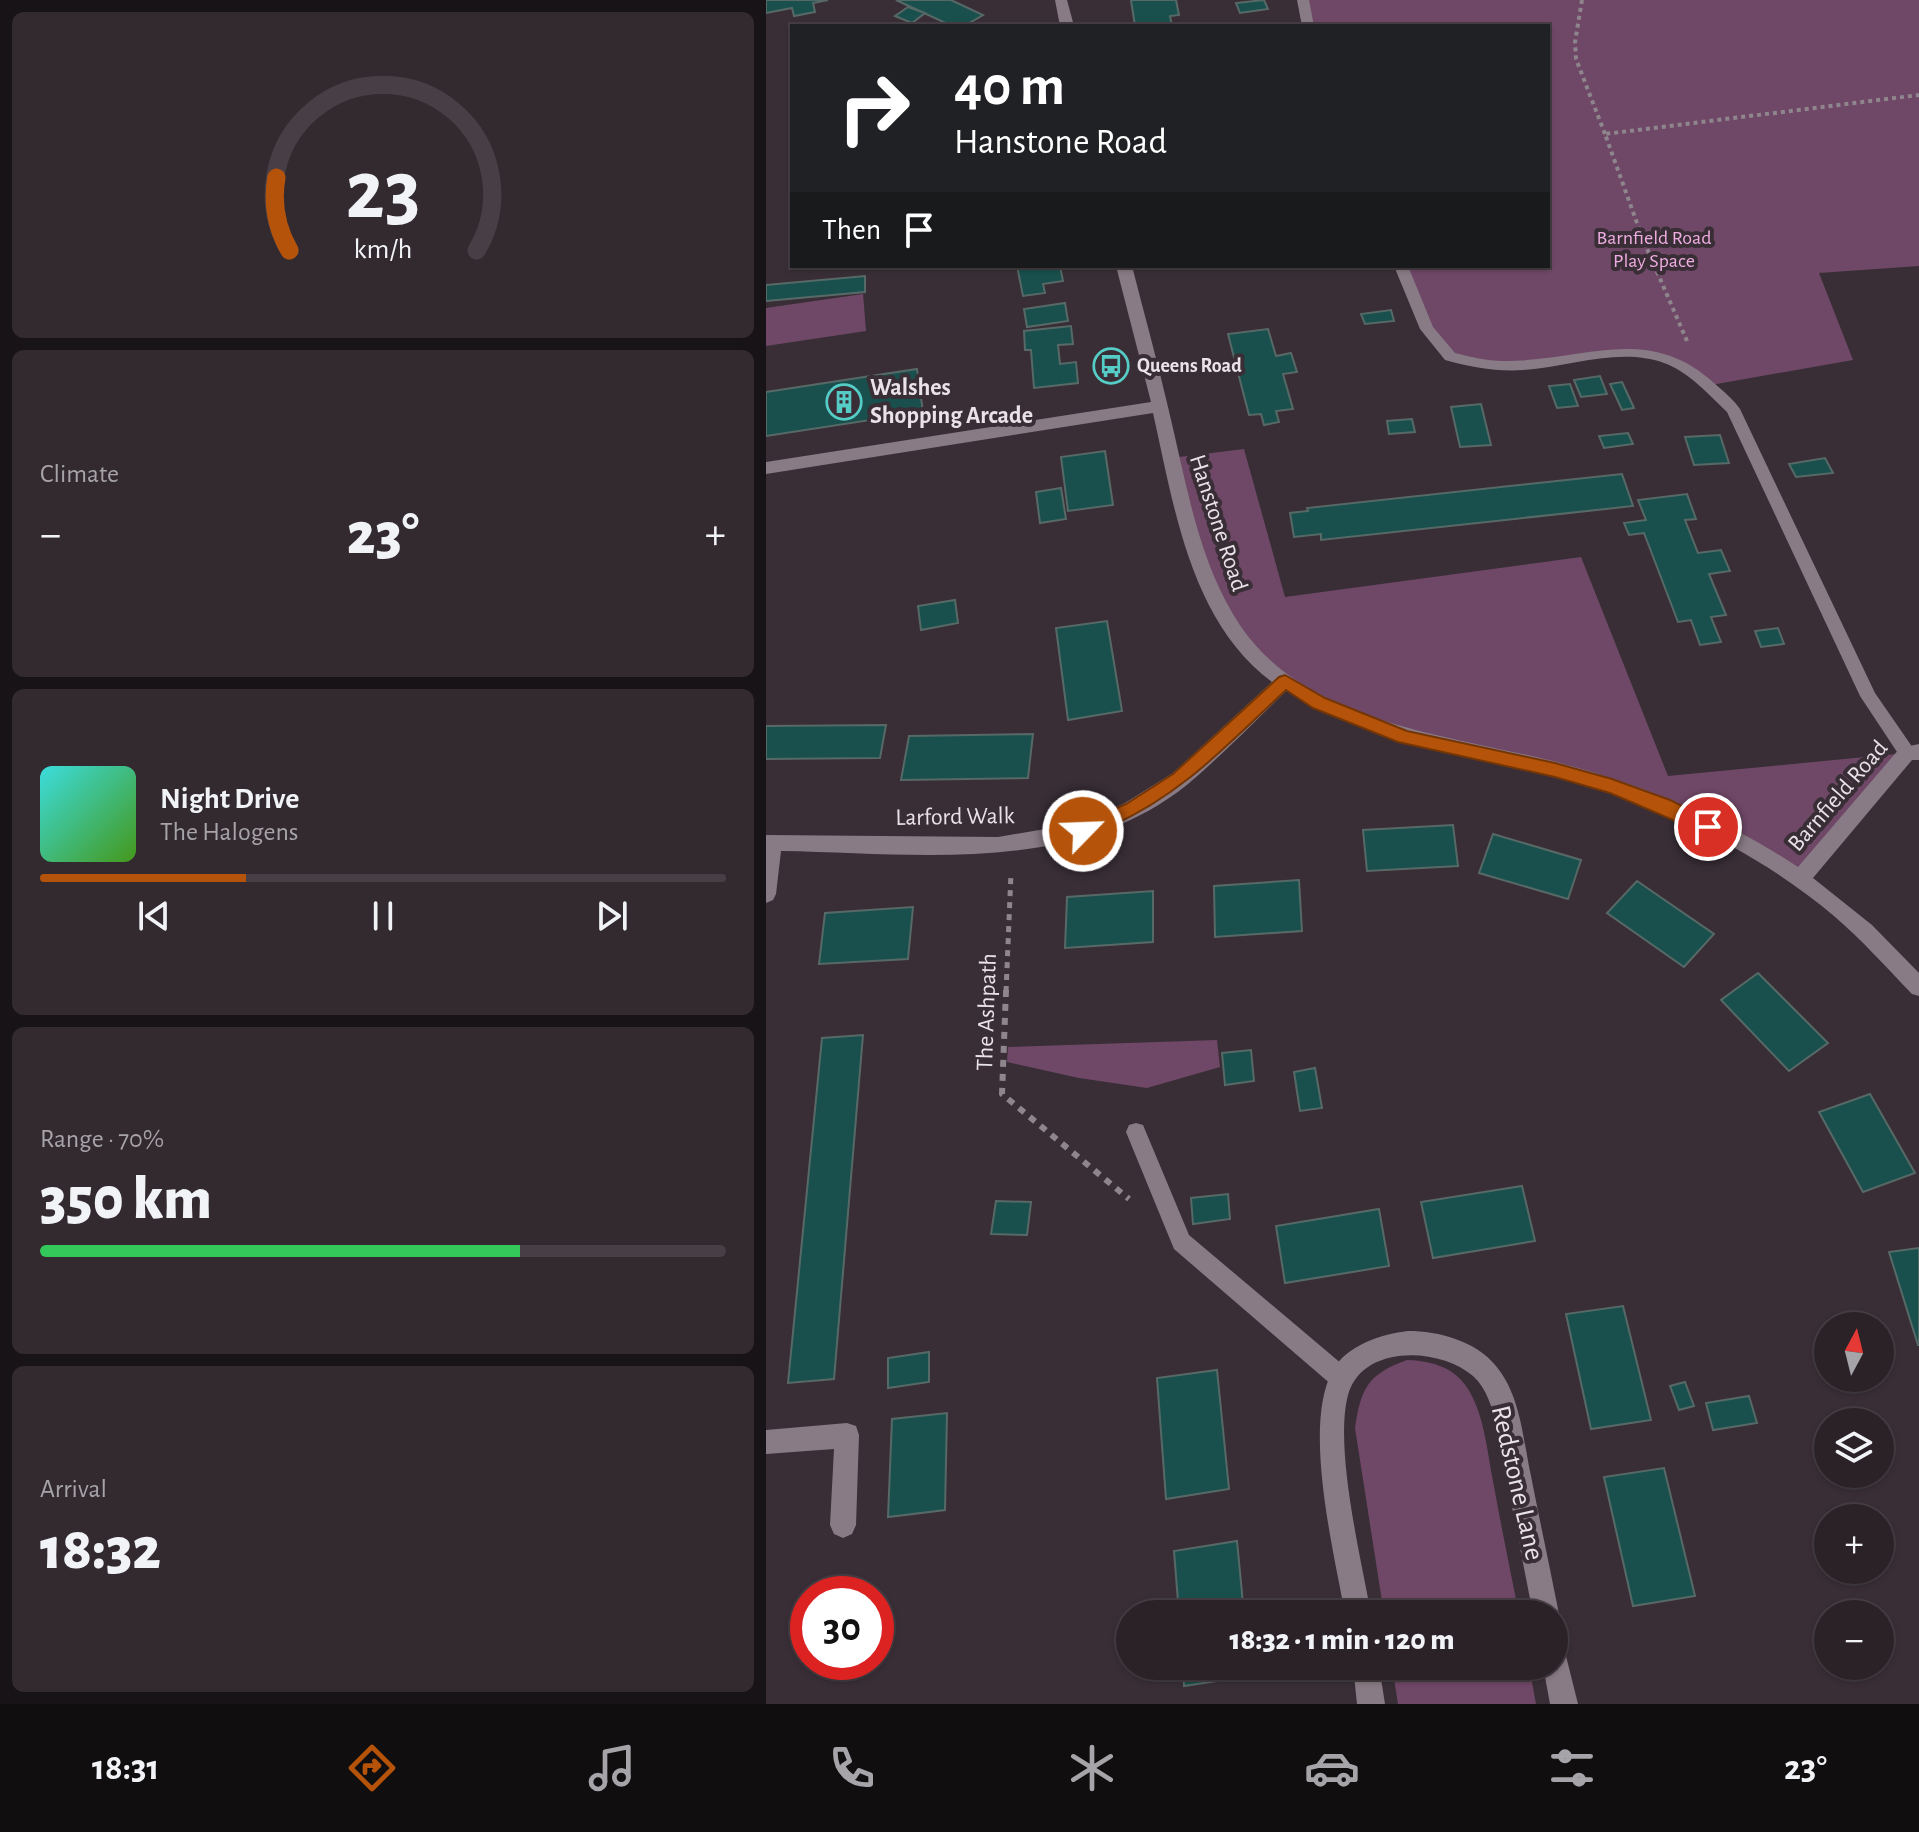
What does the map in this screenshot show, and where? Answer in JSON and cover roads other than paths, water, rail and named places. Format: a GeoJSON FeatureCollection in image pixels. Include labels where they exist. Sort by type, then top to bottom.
{"type":"FeatureCollection","features":[{"type":"Feature","properties":{"kind":"street"},"geometry":{"type":"LineString","coordinates":[[1061,0],[1067,24]]}},
{"type":"Feature","properties":{"kind":"street","name":"Hanstone Road"},"geometry":{"type":"LineString","coordinates":[[1125,268],[1171,458],[1205,574],[1221,611],[1244,646],[1285,681],[1319,703],[1404,737],[1555,770],[1664,805],[1731,838],[1799,880],[1864,930],[1919,987]]}},
{"type":"Feature","properties":{"kind":"street"},"geometry":{"type":"LineString","coordinates":[[766,468],[1160,406]]}},
{"type":"Feature","properties":{"kind":"street","name":"Larford Walk"},"geometry":{"type":"LineString","coordinates":[[769,843],[1012,844],[1083,831],[1132,809],[1180,779],[1285,681]]}},
{"type":"Feature","properties":{"kind":"street","name":"Barnfield Road"},"geometry":{"type":"LineString","coordinates":[[1799,880],[1913,752]]}},
{"type":"Feature","properties":{"kind":"street"},"geometry":{"type":"LineString","coordinates":[[766,894],[769,843]]}},
{"type":"Feature","properties":{"kind":"street","name":"Redstone Lane"},"geometry":{"type":"LineString","coordinates":[[1341,1378],[1362,1358],[1392,1344],[1421,1342],[1449,1349],[1470,1359],[1489,1377],[1508,1425],[1543,1600]]}},
{"type":"Feature","properties":{"kind":"street"},"geometry":{"type":"LineString","coordinates":[[1341,1378],[1333,1404],[1332,1430],[1356,1600]]}},
{"type":"Feature","properties":{"kind":"street"},"geometry":{"type":"LineString","coordinates":[[766,1442],[847,1435],[843,1525]]}},
{"type":"Feature","properties":{"kind":"street"},"geometry":{"type":"LineString","coordinates":[[1368,1680],[1371,1704]]}},
{"type":"Feature","properties":{"kind":"street"},"geometry":{"type":"LineString","coordinates":[[1559,1680],[1564,1704]]}},
{"type":"Feature","properties":{"kind":"lane"},"geometry":{"type":"LineString","coordinates":[[1303,0],[1308,24]]}},
{"type":"Feature","properties":{"kind":"lane"},"geometry":{"type":"LineString","coordinates":[[1402,268],[1427,329],[1450,357],[1505,366],[1571,357],[1649,354],[1698,377],[1733,409],[1868,696],[1913,752]]}},
{"type":"Feature","properties":{"kind":"lane"},"geometry":{"type":"LineString","coordinates":[[1136,1132],[1181,1242],[1341,1378]]}},
{"type":"Feature","properties":{"kind":"place","name":"Queens Road"},"geometry":{"type":"Point","coordinates":[1111,366]}},
{"type":"Feature","properties":{"kind":"place","name":"Walshes Shopping Arcade"},"geometry":{"type":"Point","coordinates":[844,402]}},
{"type":"Feature","properties":{"kind":"park label","name":"Barnfield Road Play Space"},"geometry":{"type":"Point","coordinates":[1654,250]}}]}
